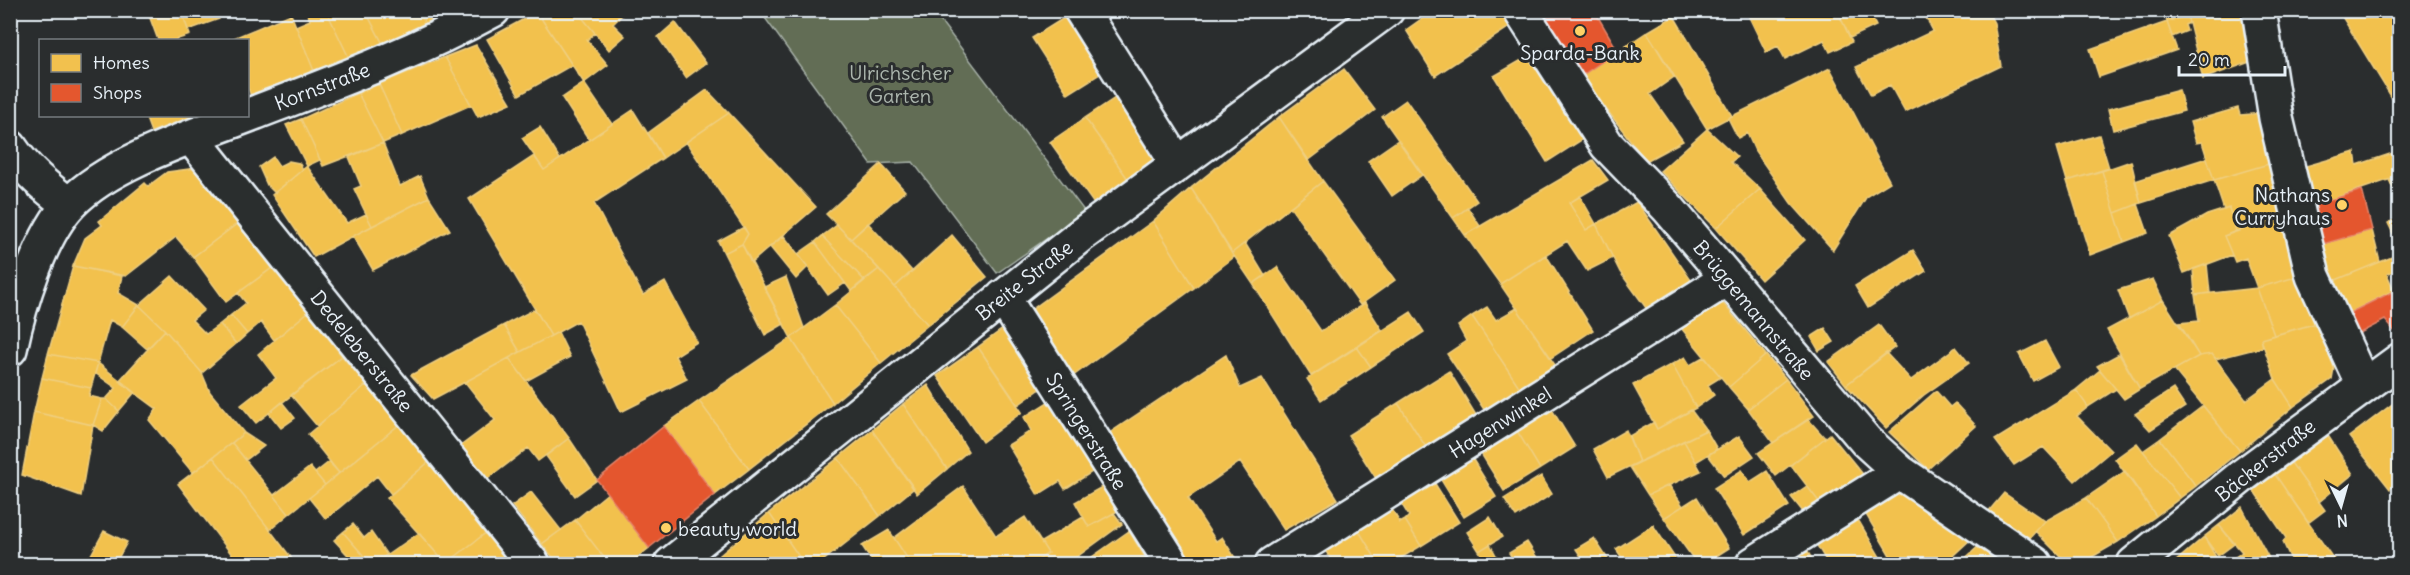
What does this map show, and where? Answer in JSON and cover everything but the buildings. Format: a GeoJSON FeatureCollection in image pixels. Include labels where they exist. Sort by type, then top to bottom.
{"type":"FeatureCollection","features":[{"type":"Feature","properties":{"kind":"street","name":"Kornstraße"},"geometry":{"type":"LineString","coordinates":[[249,115],[359,73],[452,33],[493,10]]}},
{"type":"Feature","properties":{"kind":"street"},"geometry":{"type":"LineString","coordinates":[[1081,10],[1177,163]]}},
{"type":"Feature","properties":{"kind":"street","name":"Breite Straße"},"geometry":{"type":"LineString","coordinates":[[671,564],[1002,297],[1177,163],[1387,10]]}},
{"type":"Feature","properties":{"kind":"street","name":"Brüggemannstraße"},"geometry":{"type":"LineString","coordinates":[[1520,10],[1607,145],[1668,208],[1866,441],[1900,472],[2035,564]]}},
{"type":"Feature","properties":{"kind":"street"},"geometry":{"type":"LineString","coordinates":[[2259,10],[2277,118],[2313,276],[2363,385]]}},
{"type":"Feature","properties":{"kind":"street","name":"Kornstraße"},"geometry":{"type":"LineString","coordinates":[[10,349],[17,317],[31,275],[52,232],[69,205],[90,186],[112,171],[244,117]]}},
{"type":"Feature","properties":{"kind":"street","name":"Dedeleberstraße"},"geometry":{"type":"LineString","coordinates":[[191,137],[533,564]]}},
{"type":"Feature","properties":{"kind":"street"},"geometry":{"type":"LineString","coordinates":[[10,147],[20,161],[43,184],[69,205]]}},
{"type":"Feature","properties":{"kind":"street","name":"Hagenwinkel"},"geometry":{"type":"LineString","coordinates":[[1272,564],[1727,279]]}},
{"type":"Feature","properties":{"kind":"street","name":"Springerstraße"},"geometry":{"type":"LineString","coordinates":[[1002,297],[1172,564]]}},
{"type":"Feature","properties":{"kind":"street","name":"Bäckerstraße"},"geometry":{"type":"LineString","coordinates":[[2134,564],[2242,476],[2400,360]]}},
{"type":"Feature","properties":{"kind":"street"},"geometry":{"type":"LineString","coordinates":[[1753,564],[1900,472]]}},
{"type":"Feature","properties":{"kind":"green space","name":"Ulrichscher Garten"},"geometry":{"type":"Polygon","coordinates":[[[760,11],[933,11],[1085,212],[997,273],[913,162],[871,164],[760,11]]]}},
{"type":"Feature","properties":{"kind":"place","name":"Sparda-Bank"},"geometry":{"type":"Point","coordinates":[1580,31]}},
{"type":"Feature","properties":{"kind":"place","name":"Nathans Curryhaus"},"geometry":{"type":"Point","coordinates":[2342,205]}},
{"type":"Feature","properties":{"kind":"place","name":"beauty world"},"geometry":{"type":"Point","coordinates":[666,528]}}]}
